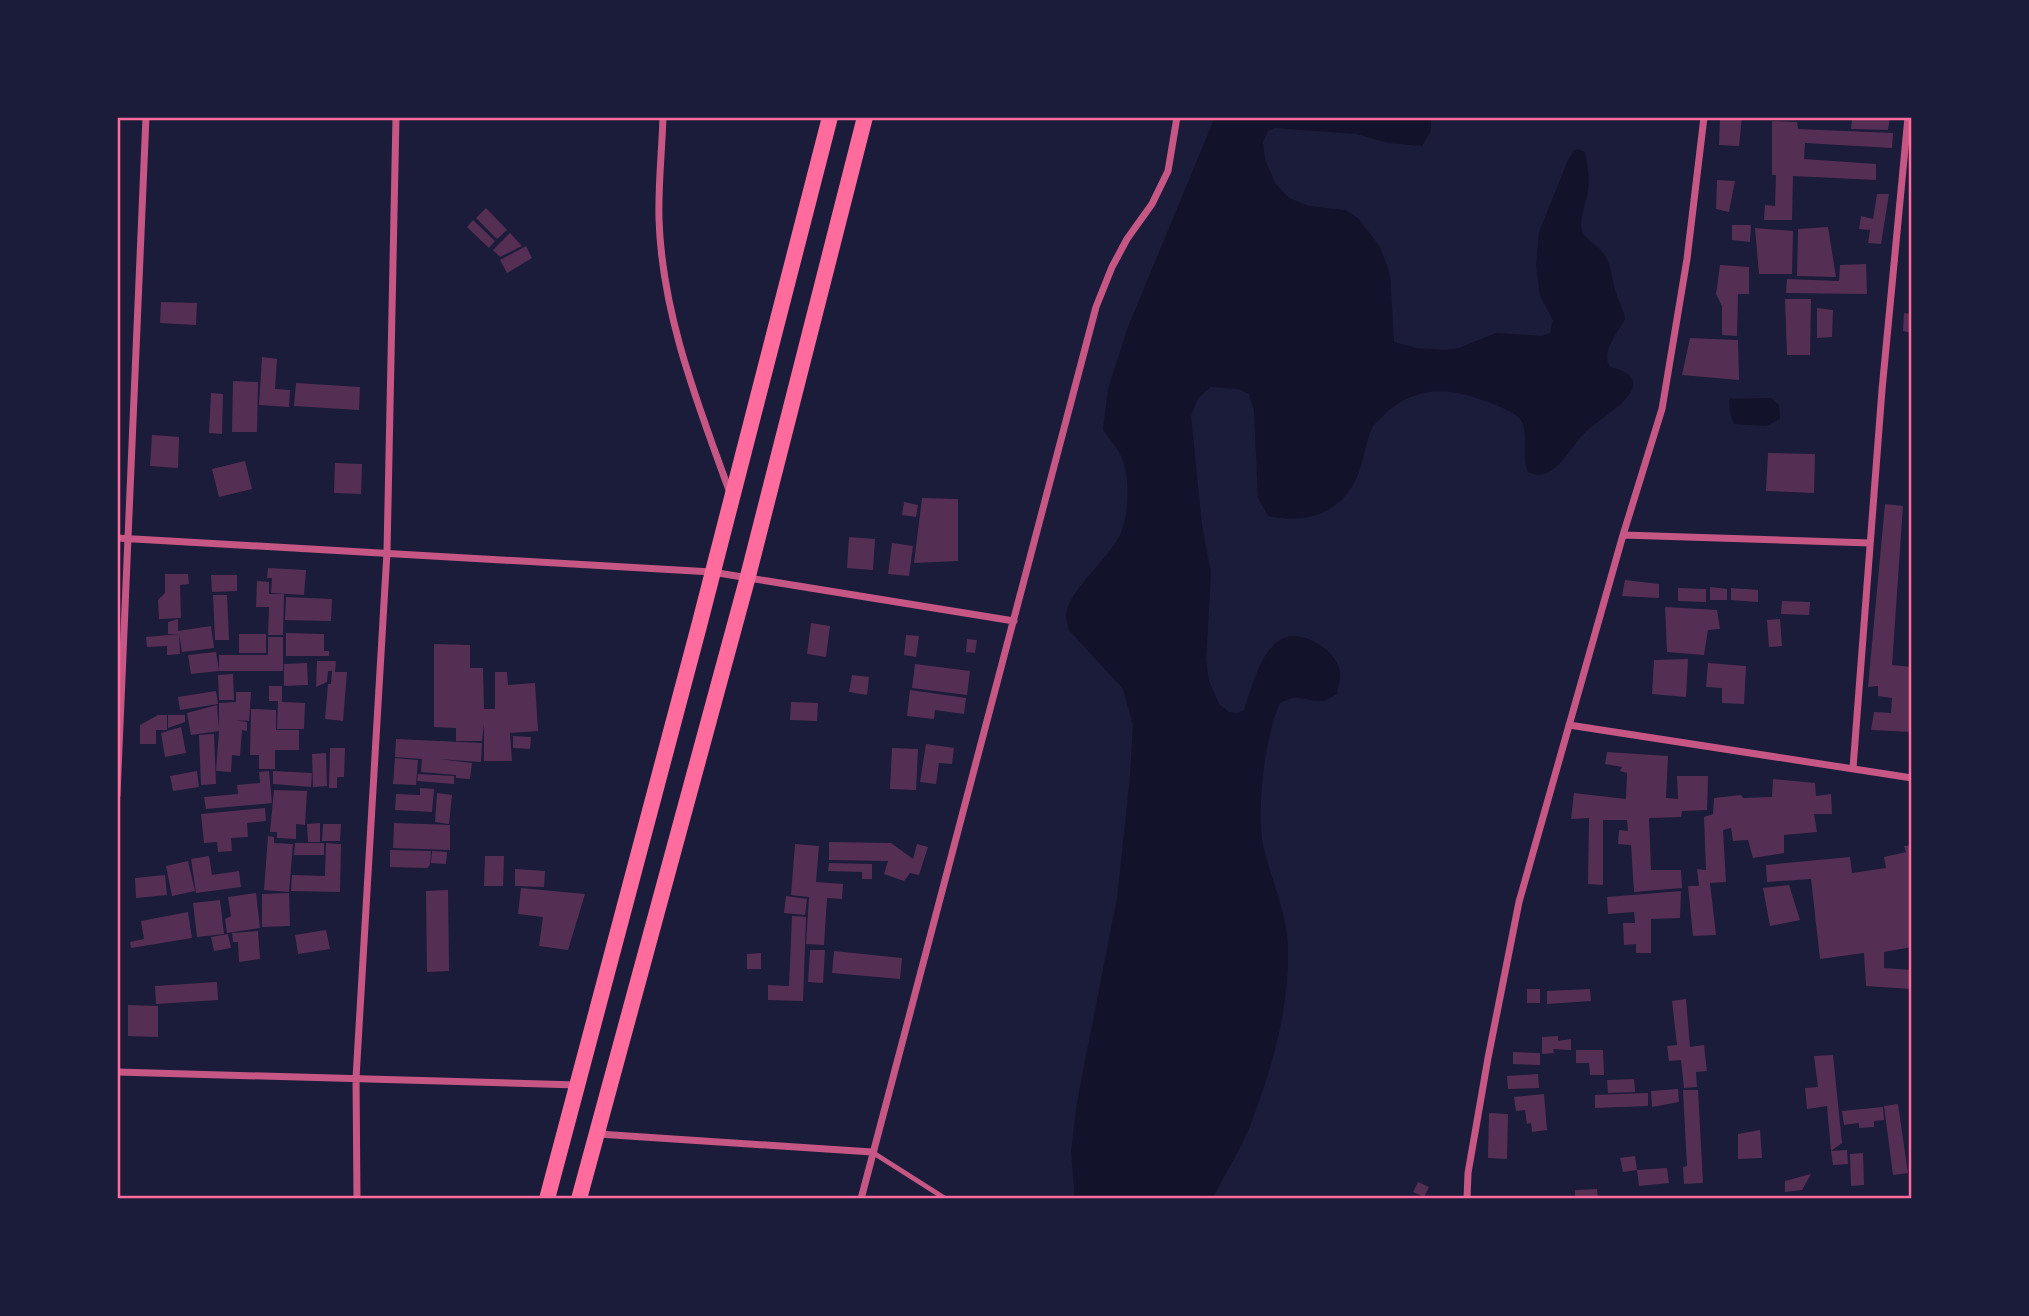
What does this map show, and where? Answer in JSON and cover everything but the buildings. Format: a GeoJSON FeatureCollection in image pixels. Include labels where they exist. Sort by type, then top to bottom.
{"type":"FeatureCollection","features":[{"type":"Feature","properties":{"kind":"highway"},"geometry":{"type":"LineString","coordinates":[[547,1199],[579,1085],[830,117]]}},
{"type":"Feature","properties":{"kind":"highway"},"geometry":{"type":"LineString","coordinates":[[579,1199],[747,580],[865,117]]}},
{"type":"Feature","properties":{"kind":"street"},"geometry":{"type":"LineString","coordinates":[[117,795],[146,117]]}},
{"type":"Feature","properties":{"kind":"street"},"geometry":{"type":"LineString","coordinates":[[357,1199],[356,1078],[387,552],[396,117]]}},
{"type":"Feature","properties":{"kind":"street"},"geometry":{"type":"LineString","coordinates":[[663,117],[659,218],[670,309],[689,379],[732,497]]}},
{"type":"Feature","properties":{"kind":"street"},"geometry":{"type":"LineString","coordinates":[[861,1199],[1096,307],[1112,267],[1127,239],[1152,204],[1168,171],[1177,117]]}},
{"type":"Feature","properties":{"kind":"street"},"geometry":{"type":"LineString","coordinates":[[1467,1199],[1468,1173],[1488,1058],[1519,902],[1623,534],[1662,409],[1687,259],[1704,117]]}},
{"type":"Feature","properties":{"kind":"street"},"geometry":{"type":"LineString","coordinates":[[1853,768],[1908,117]]}},
{"type":"Feature","properties":{"kind":"street"},"geometry":{"type":"LineString","coordinates":[[1623,534],[1870,543]]}},
{"type":"Feature","properties":{"kind":"street"},"geometry":{"type":"LineString","coordinates":[[117,538],[712,572],[747,580],[1014,621]]}},
{"type":"Feature","properties":{"kind":"street"},"geometry":{"type":"LineString","coordinates":[[1569,725],[1912,778]]}},
{"type":"Feature","properties":{"kind":"street"},"geometry":{"type":"LineString","coordinates":[[117,1072],[579,1085]]}},
{"type":"Feature","properties":{"kind":"street"},"geometry":{"type":"LineString","coordinates":[[598,1134],[872,1152]]}},
{"type":"Feature","properties":{"kind":"lane"},"geometry":{"type":"LineString","coordinates":[[872,1152],[946,1199]]}},
{"type":"Feature","properties":{"kind":"shaded area"},"geometry":{"type":"Polygon","coordinates":[[[1215,117],[1431,117],[1431,131],[1422,146],[1388,143],[1357,134],[1275,128],[1268,131],[1263,142],[1265,159],[1275,183],[1289,198],[1309,206],[1345,210],[1359,219],[1380,247],[1390,274],[1394,342],[1416,348],[1459,348],[1496,333],[1542,336],[1550,333],[1553,320],[1540,296],[1536,265],[1539,232],[1568,160],[1574,150],[1585,152],[1589,185],[1581,228],[1607,260],[1625,319],[1609,348],[1607,361],[1610,367],[1626,373],[1633,380],[1633,388],[1619,406],[1585,433],[1560,463],[1541,475],[1528,472],[1523,425],[1517,416],[1492,403],[1461,394],[1437,391],[1415,395],[1394,407],[1373,426],[1359,472],[1344,498],[1322,513],[1297,518],[1268,516],[1258,498],[1254,411],[1249,394],[1239,389],[1211,387],[1198,398],[1191,416],[1202,525],[1211,573],[1206,660],[1209,681],[1219,704],[1229,712],[1238,713],[1244,710],[1265,656],[1285,637],[1305,638],[1324,648],[1338,664],[1340,681],[1337,694],[1325,700],[1295,698],[1280,703],[1266,752],[1261,793],[1261,830],[1266,858],[1285,922],[1288,969],[1274,1054],[1241,1145],[1211,1199],[1075,1199],[1071,1152],[1077,1102],[1117,898],[1133,725],[1123,689],[1069,630],[1066,612],[1077,590],[1114,544],[1123,527],[1128,498],[1127,478],[1122,457],[1103,429],[1108,389],[1128,327],[1215,117]]]}},
{"type":"Feature","properties":{"kind":"shaded area"},"geometry":{"type":"Polygon","coordinates":[[[1771,398],[1779,405],[1780,419],[1766,426],[1734,424],[1729,399],[1771,398]]]}}]}
